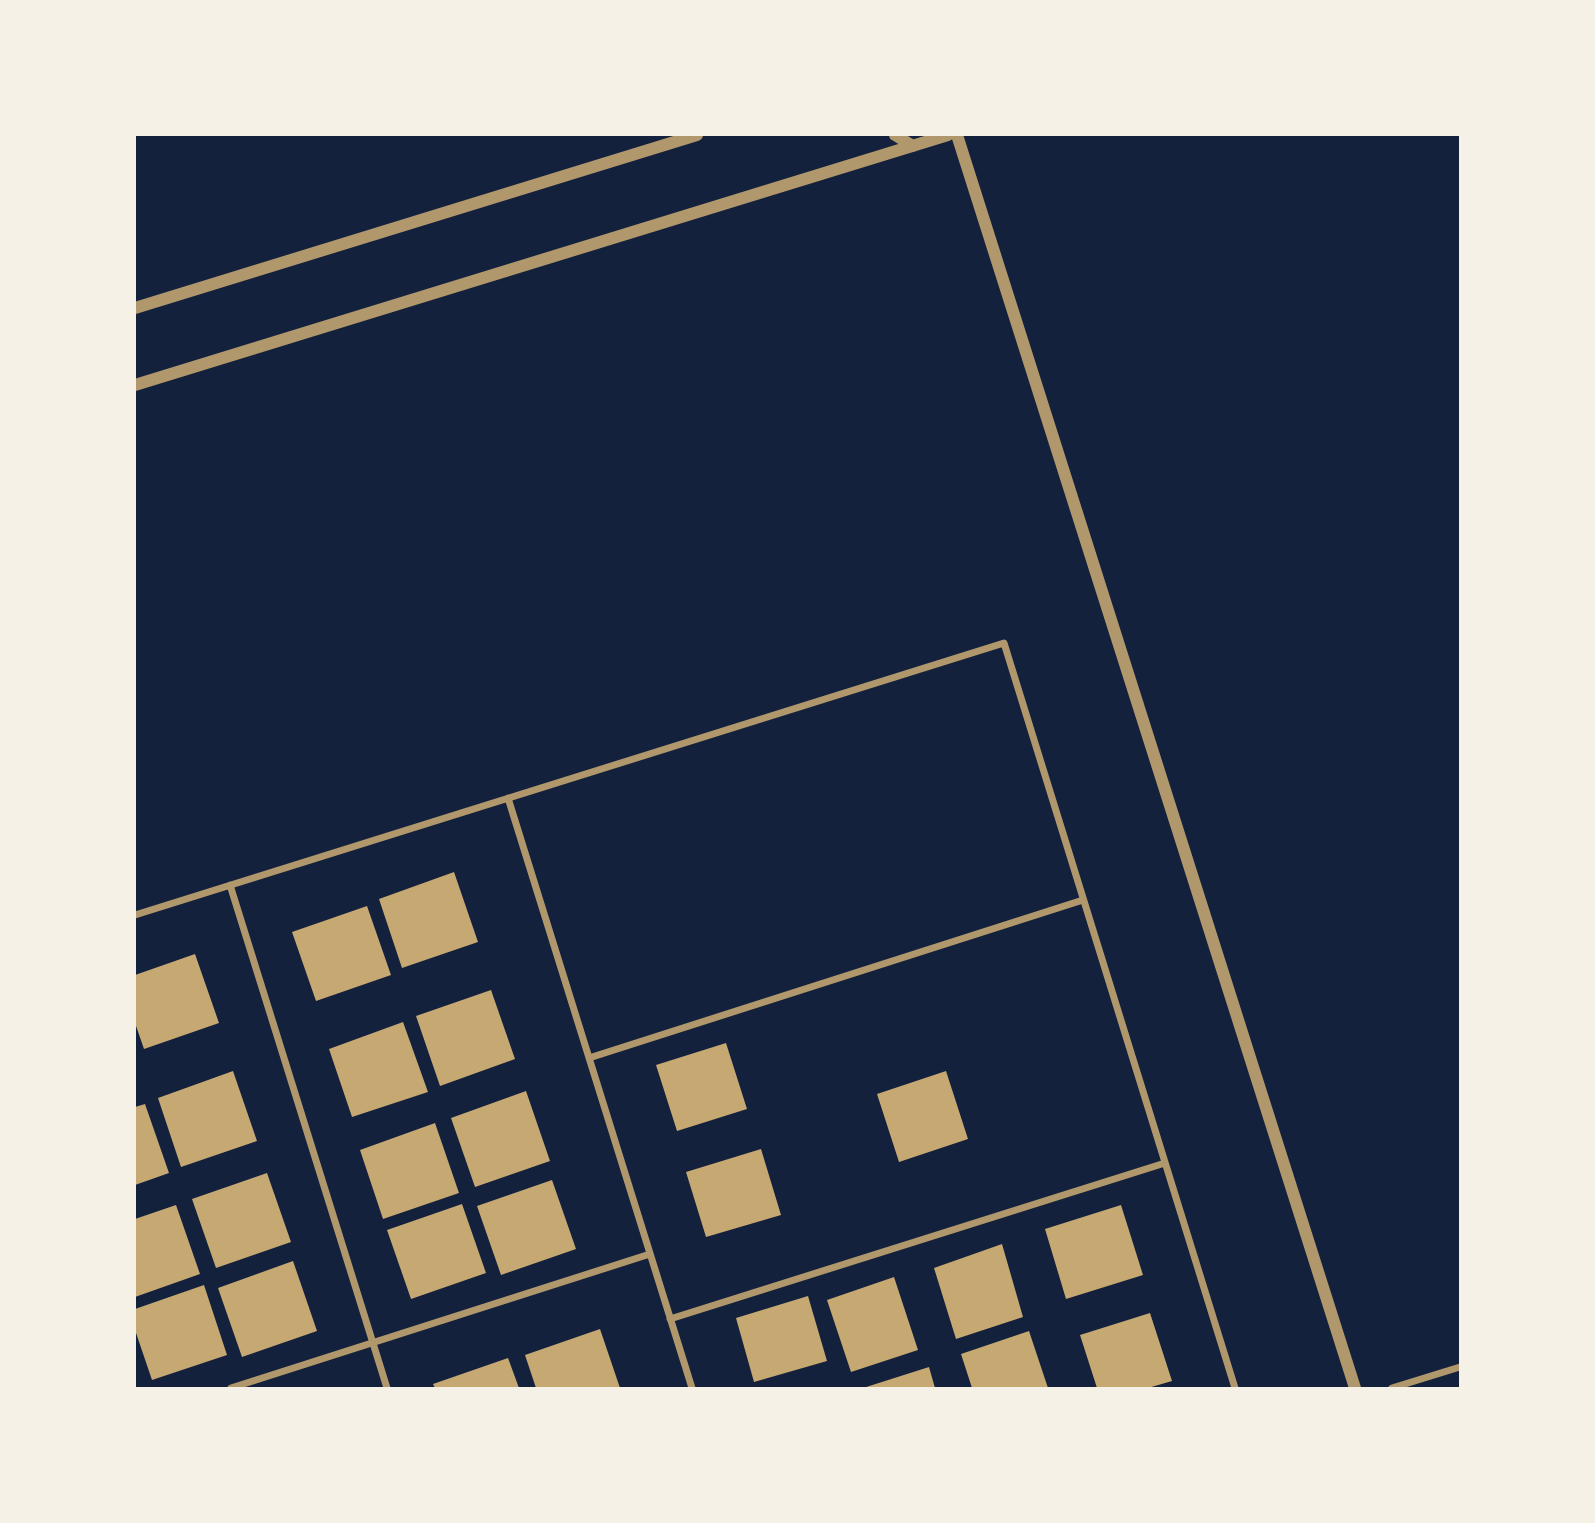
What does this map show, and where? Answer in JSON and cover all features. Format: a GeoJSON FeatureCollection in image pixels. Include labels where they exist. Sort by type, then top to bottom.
{"type":"FeatureCollection","features":[{"type":"Feature","properties":{"kind":"street"},"geometry":{"type":"LineString","coordinates":[[135,308],[697,135]]}},
{"type":"Feature","properties":{"kind":"street"},"geometry":{"type":"LineString","coordinates":[[895,135],[913,146]]}},
{"type":"Feature","properties":{"kind":"street"},"geometry":{"type":"LineString","coordinates":[[135,385],[948,135]]}},
{"type":"Feature","properties":{"kind":"street"},"geometry":{"type":"LineString","coordinates":[[957,135],[1355,1388]]}},
{"type":"Feature","properties":{"kind":"street"},"geometry":{"type":"LineString","coordinates":[[135,915],[1004,643],[1235,1388]]}},
{"type":"Feature","properties":{"kind":"street"},"geometry":{"type":"LineString","coordinates":[[508,798],[692,1388]]}},
{"type":"Feature","properties":{"kind":"street"},"geometry":{"type":"LineString","coordinates":[[230,885],[387,1388]]}},
{"type":"Feature","properties":{"kind":"street"},"geometry":{"type":"LineString","coordinates":[[589,1058],[1083,900]]}},
{"type":"Feature","properties":{"kind":"street"},"geometry":{"type":"LineString","coordinates":[[670,1318],[1165,1163]]}},
{"type":"Feature","properties":{"kind":"street"},"geometry":{"type":"LineString","coordinates":[[230,1388],[650,1254]]}},
{"type":"Feature","properties":{"kind":"street"},"geometry":{"type":"LineString","coordinates":[[1392,1388],[1460,1367]]}},
{"type":"Feature","properties":{"kind":"building"},"geometry":{"type":"Polygon","coordinates":[[[454,872],[478,942],[402,968],[379,899],[454,872]]]}},
{"type":"Feature","properties":{"kind":"building"},"geometry":{"type":"Polygon","coordinates":[[[367,906],[391,975],[316,1001],[292,932],[367,906]]]}},
{"type":"Feature","properties":{"kind":"building"},"geometry":{"type":"Polygon","coordinates":[[[195,954],[219,1023],[144,1049],[135,1023],[135,975],[195,954]]]}},
{"type":"Feature","properties":{"kind":"building"},"geometry":{"type":"Polygon","coordinates":[[[491,990],[515,1059],[440,1086],[416,1016],[491,990]]]}},
{"type":"Feature","properties":{"kind":"building"},"geometry":{"type":"Polygon","coordinates":[[[403,1022],[428,1092],[352,1117],[329,1049],[403,1022]]]}},
{"type":"Feature","properties":{"kind":"building"},"geometry":{"type":"Polygon","coordinates":[[[726,1043],[747,1109],[677,1131],[656,1065],[726,1043]]]}},
{"type":"Feature","properties":{"kind":"building"},"geometry":{"type":"Polygon","coordinates":[[[233,1071],[257,1141],[181,1167],[158,1098],[233,1071]]]}},
{"type":"Feature","properties":{"kind":"building"},"geometry":{"type":"Polygon","coordinates":[[[946,1071],[968,1139],[899,1162],[877,1094],[946,1071]]]}},
{"type":"Feature","properties":{"kind":"building"},"geometry":{"type":"Polygon","coordinates":[[[526,1091],[550,1161],[475,1187],[451,1118],[526,1091]]]}},
{"type":"Feature","properties":{"kind":"building"},"geometry":{"type":"Polygon","coordinates":[[[145,1104],[169,1173],[135,1185],[135,1107],[145,1104]]]}},
{"type":"Feature","properties":{"kind":"building"},"geometry":{"type":"Polygon","coordinates":[[[435,1123],[459,1193],[383,1219],[360,1150],[435,1123]]]}},
{"type":"Feature","properties":{"kind":"building"},"geometry":{"type":"Polygon","coordinates":[[[761,1149],[781,1215],[706,1237],[686,1172],[761,1149]]]}},
{"type":"Feature","properties":{"kind":"building"},"geometry":{"type":"Polygon","coordinates":[[[267,1173],[291,1242],[216,1268],[192,1199],[267,1173]]]}},
{"type":"Feature","properties":{"kind":"building"},"geometry":{"type":"Polygon","coordinates":[[[552,1180],[576,1249],[501,1275],[477,1206],[552,1180]]]}},
{"type":"Feature","properties":{"kind":"building"},"geometry":{"type":"Polygon","coordinates":[[[462,1204],[486,1273],[411,1299],[387,1230],[462,1204]]]}},
{"type":"Feature","properties":{"kind":"building"},"geometry":{"type":"Polygon","coordinates":[[[176,1205],[200,1274],[135,1297],[135,1219],[176,1205]]]}},
{"type":"Feature","properties":{"kind":"building"},"geometry":{"type":"Polygon","coordinates":[[[1121,1205],[1143,1275],[1066,1299],[1045,1229],[1121,1205]]]}},
{"type":"Feature","properties":{"kind":"building"},"geometry":{"type":"Polygon","coordinates":[[[1002,1244],[1023,1317],[956,1339],[934,1268],[1002,1244]]]}},
{"type":"Feature","properties":{"kind":"building"},"geometry":{"type":"Polygon","coordinates":[[[293,1261],[317,1331],[242,1357],[218,1288],[293,1261]]]}},
{"type":"Feature","properties":{"kind":"building"},"geometry":{"type":"Polygon","coordinates":[[[894,1277],[918,1350],[851,1372],[827,1300],[894,1277]]]}},
{"type":"Feature","properties":{"kind":"building"},"geometry":{"type":"Polygon","coordinates":[[[204,1285],[227,1355],[152,1380],[135,1330],[135,1309],[204,1285]]]}},
{"type":"Feature","properties":{"kind":"building"},"geometry":{"type":"Polygon","coordinates":[[[808,1296],[827,1361],[754,1382],[736,1318],[808,1296]]]}},
{"type":"Feature","properties":{"kind":"building"},"geometry":{"type":"Polygon","coordinates":[[[1150,1313],[1172,1381],[1148,1388],[1097,1388],[1080,1335],[1150,1313]]]}},
{"type":"Feature","properties":{"kind":"building"},"geometry":{"type":"Polygon","coordinates":[[[600,1329],[620,1388],[536,1388],[525,1355],[600,1329]]]}},
{"type":"Feature","properties":{"kind":"building"},"geometry":{"type":"Polygon","coordinates":[[[1029,1331],[1048,1388],[972,1388],[961,1354],[1029,1331]]]}},
{"type":"Feature","properties":{"kind":"building"},"geometry":{"type":"Polygon","coordinates":[[[508,1358],[519,1388],[435,1388],[433,1384],[508,1358]]]}},
{"type":"Feature","properties":{"kind":"building"},"geometry":{"type":"Polygon","coordinates":[[[929,1367],[935,1388],[863,1388],[929,1367]]]}}]}
